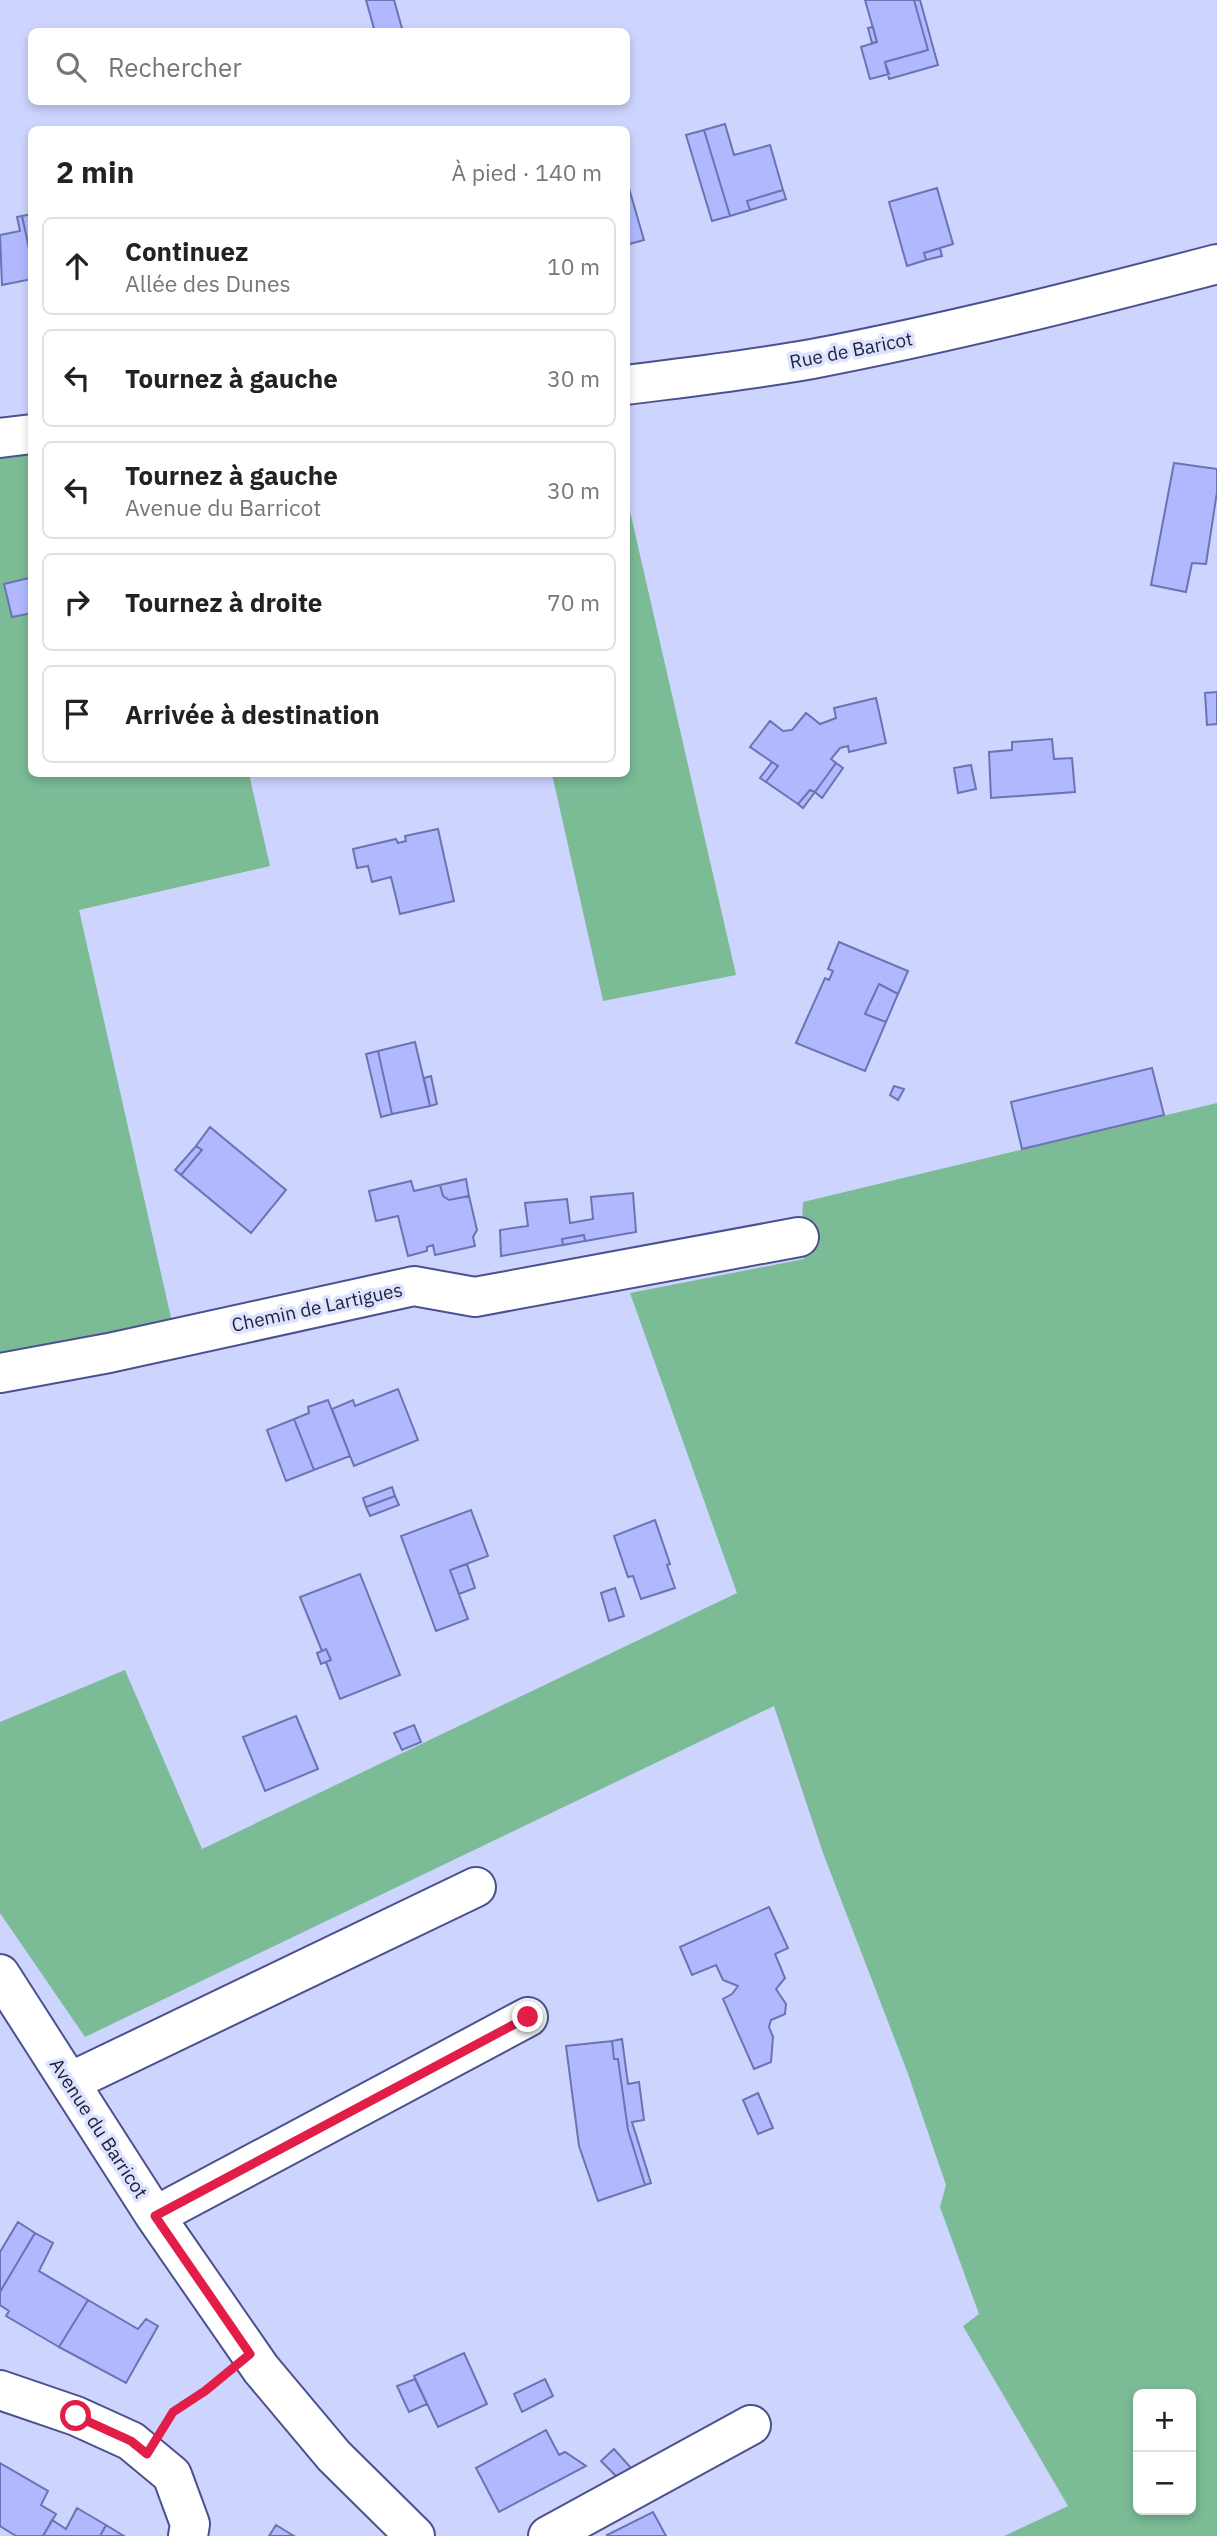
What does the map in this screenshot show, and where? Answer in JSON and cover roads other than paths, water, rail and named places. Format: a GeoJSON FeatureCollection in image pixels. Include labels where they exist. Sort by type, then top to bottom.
{"type":"FeatureCollection","features":[{"type":"Feature","properties":{"kind":"street","name":"Rue de Baricot"},"geometry":{"type":"LineString","coordinates":[[630,383],[809,359],[1072,302],[1217,264]]}},
{"type":"Feature","properties":{"kind":"street"},"geometry":{"type":"LineString","coordinates":[[0,439],[28,435]]}},
{"type":"Feature","properties":{"kind":"street","name":"Chemin de Lartigues"},"geometry":{"type":"LineString","coordinates":[[0,1373],[109,1353],[414,1286],[475,1297],[799,1237]]}},
{"type":"Feature","properties":{"kind":"street"},"geometry":{"type":"LineString","coordinates":[[70,2082],[477,1888]]}},
{"type":"Feature","properties":{"kind":"street","name":"Avenue du Barricot"},"geometry":{"type":"LineString","coordinates":[[0,1974],[155,2216],[250,2354],[334,2456],[415,2536]]}},
{"type":"Feature","properties":{"kind":"street"},"geometry":{"type":"LineString","coordinates":[[155,2216],[528,2017]]}},
{"type":"Feature","properties":{"kind":"street"},"geometry":{"type":"LineString","coordinates":[[0,2390],[76,2416],[131,2441],[172,2475],[190,2524],[188,2536]]}},
{"type":"Feature","properties":{"kind":"street"},"geometry":{"type":"LineString","coordinates":[[548,2536],[751,2425]]}}]}
